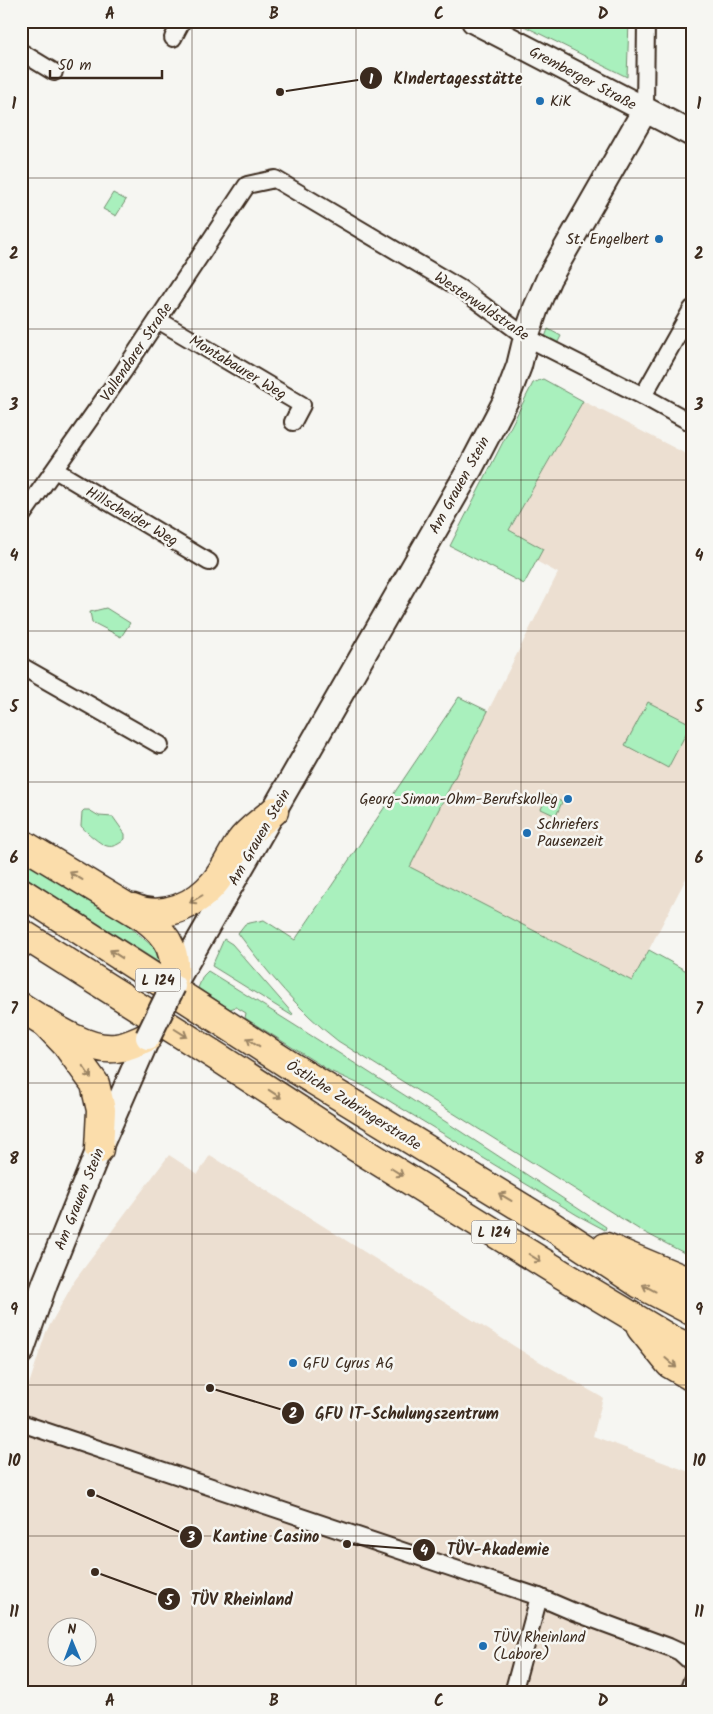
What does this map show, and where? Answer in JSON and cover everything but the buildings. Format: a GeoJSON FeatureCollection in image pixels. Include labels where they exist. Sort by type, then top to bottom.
{"type":"FeatureCollection","features":[{"type":"Feature","properties":{"kind":"highway"},"geometry":{"type":"LineString","coordinates":[[118,902],[143,913],[157,913],[176,910],[204,894],[216,880],[241,840],[274,811]]}},
{"type":"Feature","properties":{"kind":"highway"},"geometry":{"type":"LineString","coordinates":[[21,843],[145,918],[158,928],[169,943],[175,964],[173,986]]}},
{"type":"Feature","properties":{"kind":"highway","name":"Östliche Zubringerstraße"},"geometry":{"type":"LineString","coordinates":[[21,892],[294,1068],[547,1223],[640,1284],[692,1311]]}},
{"type":"Feature","properties":{"kind":"highway","name":"L 124"},"geometry":{"type":"LineString","coordinates":[[21,933],[220,1058],[356,1147],[632,1317],[670,1339],[692,1349]]}},
{"type":"Feature","properties":{"kind":"highway"},"geometry":{"type":"LineString","coordinates":[[21,1006],[75,1040],[107,1048],[113,1049],[127,1046],[148,1037]]}},
{"type":"Feature","properties":{"kind":"highway"},"geometry":{"type":"LineString","coordinates":[[44,1021],[78,1059],[96,1084],[101,1110],[100,1149]]}},
{"type":"Feature","properties":{"kind":"highway"},"geometry":{"type":"LineString","coordinates":[[547,1223],[692,1283]]}},
{"type":"Feature","properties":{"kind":"highway"},"geometry":{"type":"LineString","coordinates":[[632,1317],[670,1364],[692,1377]]}},
{"type":"Feature","properties":{"kind":"street"},"geometry":{"type":"LineString","coordinates":[[173,38],[182,21]]}},
{"type":"Feature","properties":{"kind":"street","name":"Gremberger Straße"},"geometry":{"type":"LineString","coordinates":[[474,21],[692,134]]}},
{"type":"Feature","properties":{"kind":"street"},"geometry":{"type":"LineString","coordinates":[[645,110],[646,21]]}},
{"type":"Feature","properties":{"kind":"street"},"geometry":{"type":"LineString","coordinates":[[21,52],[54,72]]}},
{"type":"Feature","properties":{"kind":"street","name":"Am Grauen Stein"},"geometry":{"type":"LineString","coordinates":[[21,1352],[45,1283],[100,1149],[148,1037],[173,986],[466,475],[506,400],[519,366],[526,337],[549,278],[645,110]]}},
{"type":"Feature","properties":{"kind":"street","name":"Westerwaldstraße"},"geometry":{"type":"LineString","coordinates":[[247,185],[275,179],[461,288],[526,337],[692,423]]}},
{"type":"Feature","properties":{"kind":"street","name":"Vallendarer Straße"},"geometry":{"type":"LineString","coordinates":[[21,517],[158,320],[247,185]]}},
{"type":"Feature","properties":{"kind":"street"},"geometry":{"type":"LineString","coordinates":[[643,396],[692,309]]}},
{"type":"Feature","properties":{"kind":"street","name":"Montabaurer Weg"},"geometry":{"type":"LineString","coordinates":[[158,320],[302,405],[293,422]]}},
{"type":"Feature","properties":{"kind":"street","name":"Hillscheider Weg"},"geometry":{"type":"LineString","coordinates":[[54,470],[209,562]]}},
{"type":"Feature","properties":{"kind":"street"},"geometry":{"type":"LineString","coordinates":[[21,666],[160,746]]}},
{"type":"Feature","properties":{"kind":"street"},"geometry":{"type":"LineString","coordinates":[[21,1423],[540,1597],[574,1612],[669,1646],[680,1652],[692,1664]]}},
{"type":"Feature","properties":{"kind":"street"},"geometry":{"type":"LineString","coordinates":[[513,1693],[540,1597]]}},
{"type":"Feature","properties":{"kind":"street"},"geometry":{"type":"LineString","coordinates":[[688,1693],[692,1680]]}},
{"type":"Feature","properties":{"kind":"shaded area","name":"Georg-Simon-Ohm-Berufskolleg"},"geometry":{"type":"Polygon","coordinates":[[[583,401],[692,457],[692,867],[632,982],[409,867],[558,573],[536,561],[542,549],[509,531],[583,401]]]}},
{"type":"Feature","properties":{"kind":"shaded area"},"geometry":{"type":"Polygon","coordinates":[[[169,1155],[198,1174],[210,1155],[530,1356],[603,1398],[593,1436],[692,1473],[692,1693],[21,1693],[21,1409],[46,1332],[75,1280],[169,1155]]]}},
{"type":"Feature","properties":{"kind":"green space"},"geometry":{"type":"Polygon","coordinates":[[[514,21],[629,21],[627,77],[514,21]]]}},
{"type":"Feature","properties":{"kind":"green space"},"geometry":{"type":"Polygon","coordinates":[[[665,21],[680,21],[680,29],[663,29],[665,21]]]}},
{"type":"Feature","properties":{"kind":"green space"},"geometry":{"type":"Polygon","coordinates":[[[113,193],[126,200],[116,216],[103,209],[113,193]]]}},
{"type":"Feature","properties":{"kind":"green space"},"geometry":{"type":"Polygon","coordinates":[[[548,329],[561,336],[556,346],[544,340],[548,329]]]}},
{"type":"Feature","properties":{"kind":"green space"},"geometry":{"type":"Polygon","coordinates":[[[543,379],[583,401],[509,530],[543,549],[524,584],[450,546],[533,383],[543,379]]]}},
{"type":"Feature","properties":{"kind":"green space"},"geometry":{"type":"Polygon","coordinates":[[[106,608],[130,623],[121,637],[92,622],[90,612],[106,608]]]}},
{"type":"Feature","properties":{"kind":"green space"},"geometry":{"type":"Polygon","coordinates":[[[459,697],[488,711],[410,867],[632,981],[649,950],[692,974],[692,1257],[640,1230],[338,1041],[310,1017],[284,990],[238,933],[245,924],[264,920],[295,940],[459,697]]]}},
{"type":"Feature","properties":{"kind":"green space"},"geometry":{"type":"Polygon","coordinates":[[[648,702],[691,724],[668,768],[625,745],[648,702]]]}},
{"type":"Feature","properties":{"kind":"green space"},"geometry":{"type":"Polygon","coordinates":[[[548,795],[562,802],[556,816],[541,809],[548,795]]]}},
{"type":"Feature","properties":{"kind":"green space"},"geometry":{"type":"Polygon","coordinates":[[[89,810],[99,816],[113,817],[125,834],[125,839],[119,844],[112,846],[104,845],[97,841],[81,826],[82,812],[89,810]]]}},
{"type":"Feature","properties":{"kind":"green space"},"geometry":{"type":"Polygon","coordinates":[[[21,858],[123,921],[158,951],[166,967],[21,874],[21,858]]]}},
{"type":"Feature","properties":{"kind":"green space"},"geometry":{"type":"Polygon","coordinates":[[[224,939],[232,944],[293,1014],[291,1015],[212,966],[224,939]]]}},
{"type":"Feature","properties":{"kind":"green space"},"geometry":{"type":"Polygon","coordinates":[[[208,971],[507,1162],[606,1227],[605,1230],[577,1215],[368,1088],[330,1071],[245,1018],[246,1013],[236,1007],[230,1009],[198,988],[203,976],[208,971]]]}},
{"type":"Feature","properties":{"kind":"place","name":"KIndertagesstätte"},"geometry":{"type":"Point","coordinates":[280,92]}},
{"type":"Feature","properties":{"kind":"place","name":"KiK"},"geometry":{"type":"Point","coordinates":[540,101]}},
{"type":"Feature","properties":{"kind":"place","name":"St. Engelbert"},"geometry":{"type":"Point","coordinates":[659,239]}},
{"type":"Feature","properties":{"kind":"place","name":"Georg-Simon-Ohm-Berufskolleg"},"geometry":{"type":"Point","coordinates":[568,799]}},
{"type":"Feature","properties":{"kind":"place","name":"Schriefers Pausenzeit"},"geometry":{"type":"Point","coordinates":[527,833]}},
{"type":"Feature","properties":{"kind":"place","name":"GFU Cyrus AG"},"geometry":{"type":"Point","coordinates":[293,1363]}},
{"type":"Feature","properties":{"kind":"place","name":"GFU IT-Schulungszentrum"},"geometry":{"type":"Point","coordinates":[210,1388]}},
{"type":"Feature","properties":{"kind":"place","name":"Kantine Casino"},"geometry":{"type":"Point","coordinates":[91,1493]}},
{"type":"Feature","properties":{"kind":"place","name":"TÜV-Akademie"},"geometry":{"type":"Point","coordinates":[347,1544]}},
{"type":"Feature","properties":{"kind":"place","name":"TÜV Rheinland"},"geometry":{"type":"Point","coordinates":[95,1572]}},
{"type":"Feature","properties":{"kind":"place","name":"TÜV Rheinland (Labore)"},"geometry":{"type":"Point","coordinates":[483,1646]}}]}
